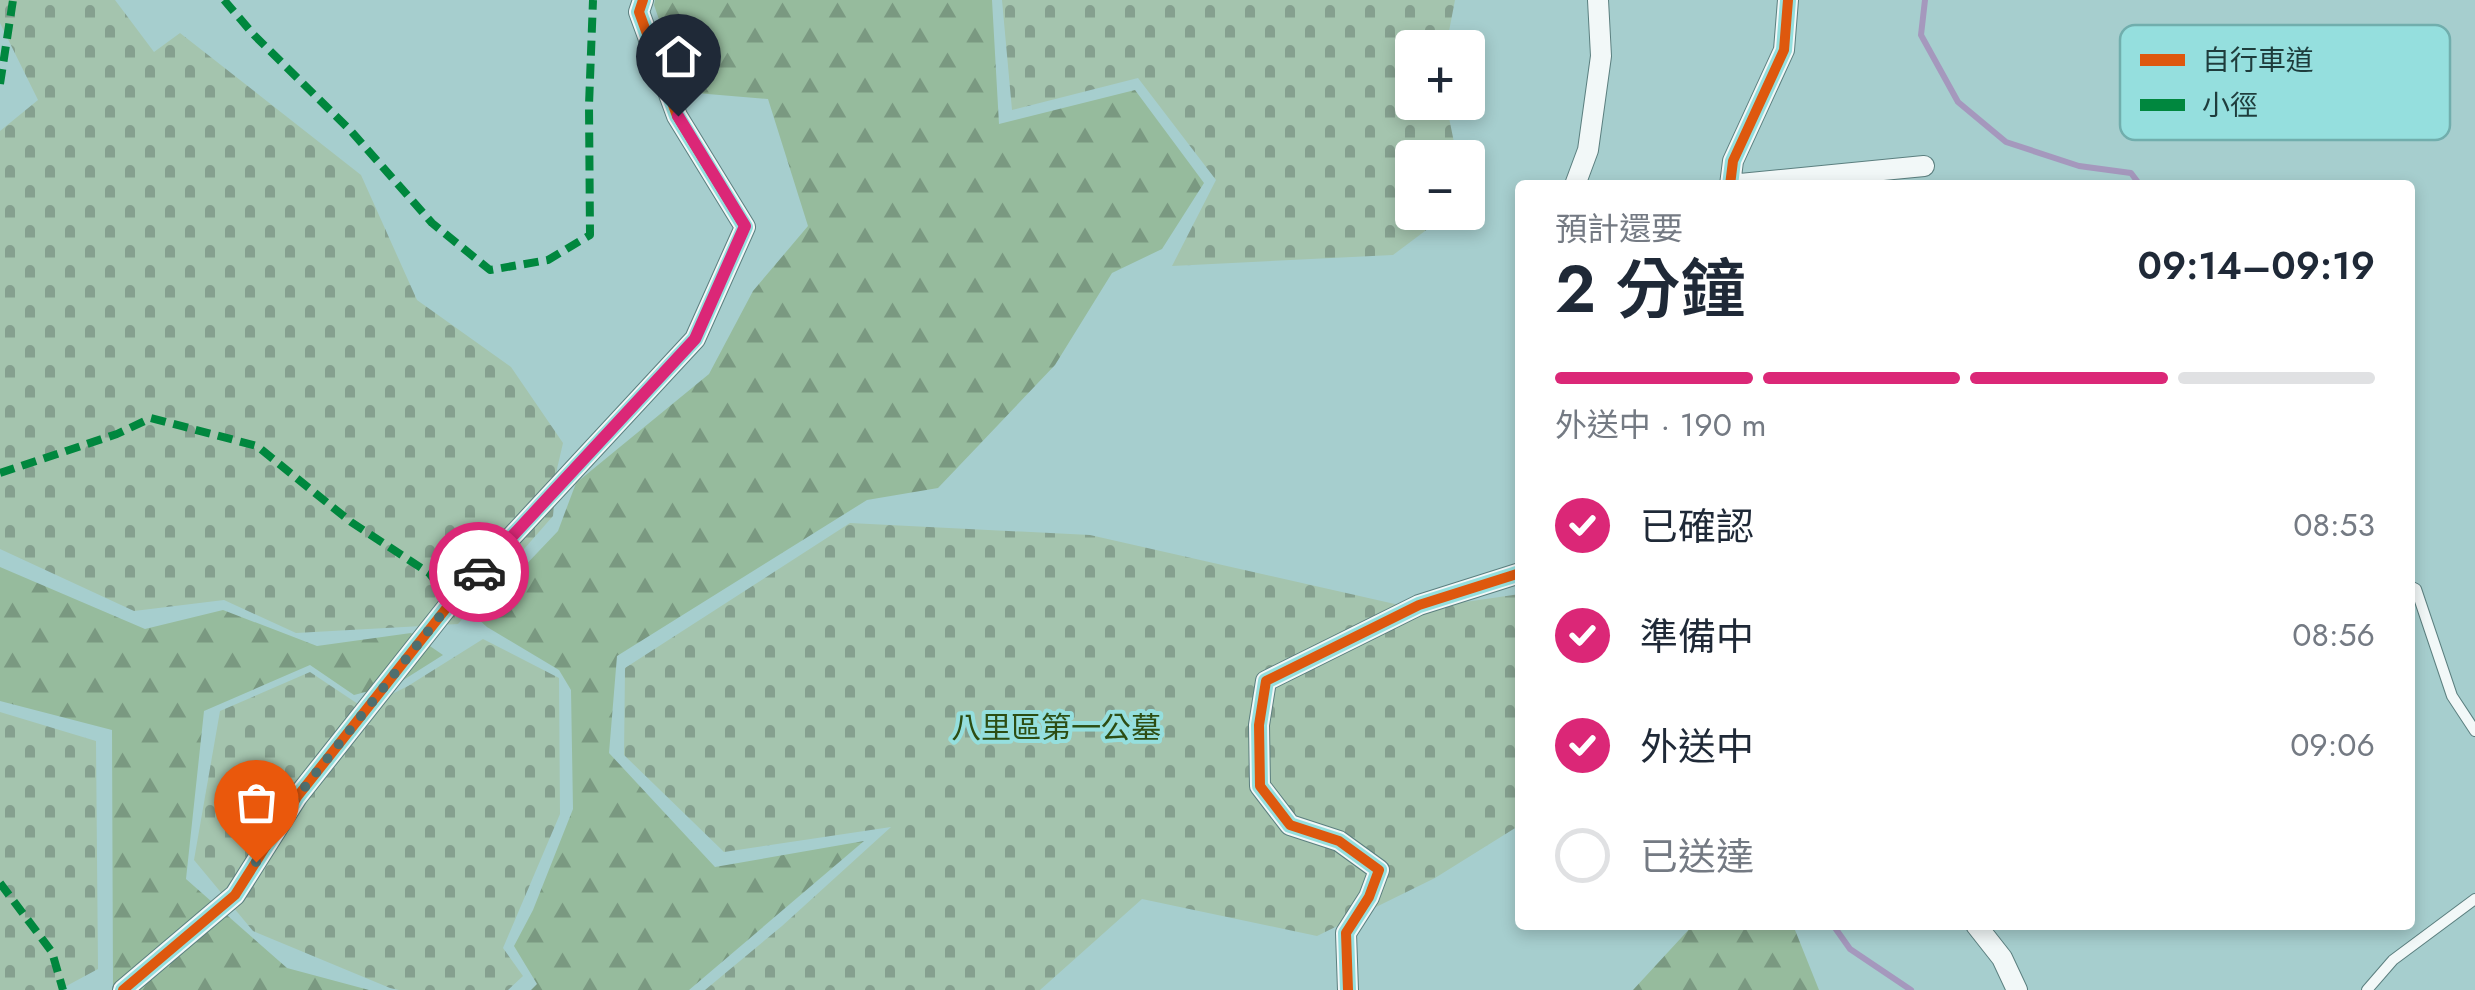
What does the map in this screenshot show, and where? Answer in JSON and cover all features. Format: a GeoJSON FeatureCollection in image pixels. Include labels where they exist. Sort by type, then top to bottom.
{"type":"FeatureCollection","features":[{"type":"Feature","properties":{"kind":"street"},"geometry":{"type":"LineString","coordinates":[[123,990],[235,895],[297,797],[452,601],[695,339],[745,226],[678,116],[639,12],[643,0]]}},
{"type":"Feature","properties":{"kind":"street"},"geometry":{"type":"LineString","coordinates":[[1577,180],[1588,150],[1602,56],[1598,0]]}},
{"type":"Feature","properties":{"kind":"street"},"geometry":{"type":"LineString","coordinates":[[1731,180],[1733,160],[1784,50],[1788,0]]}},
{"type":"Feature","properties":{"kind":"street"},"geometry":{"type":"LineString","coordinates":[[1781,180],[1924,166]]}},
{"type":"Feature","properties":{"kind":"street"},"geometry":{"type":"LineString","coordinates":[[1348,990],[1346,933],[1369,897],[1379,870],[1339,842],[1290,825],[1260,786],[1258,726],[1266,681],[1419,605],[1515,575]]}},
{"type":"Feature","properties":{"kind":"street"},"geometry":{"type":"LineString","coordinates":[[1980,930],[2002,958],[2017,990]]}},
{"type":"Feature","properties":{"kind":"lane"},"geometry":{"type":"LineString","coordinates":[[2415,588],[2452,696],[2475,731]]}},
{"type":"Feature","properties":{"kind":"lane"},"geometry":{"type":"LineString","coordinates":[[2367,990],[2393,960],[2475,899]]}},
{"type":"Feature","properties":{"kind":"green space"},"geometry":{"type":"Polygon","coordinates":[[[0,0],[115,0],[154,52],[180,33],[361,175],[417,300],[511,367],[563,443],[553,516],[458,624],[296,633],[224,600],[134,611],[0,549],[0,131],[38,100],[0,23],[0,0]]]}},
{"type":"Feature","properties":{"kind":"green space"},"geometry":{"type":"Polygon","coordinates":[[[655,0],[992,0],[999,124],[1135,90],[1204,183],[1162,249],[1112,273],[1055,365],[938,488],[867,500],[617,656],[609,753],[715,867],[864,841],[689,990],[531,990],[537,984],[514,946],[533,910],[573,809],[571,690],[559,670],[476,617],[558,531],[576,483],[709,374],[753,291],[808,226],[768,99],[684,92],[655,0]]]}},
{"type":"Feature","properties":{"kind":"green space"},"geometry":{"type":"Polygon","coordinates":[[[1002,0],[1455,0],[1449,30],[1395,30],[1395,120],[1449,120],[1454,140],[1395,140],[1395,230],[1426,230],[1393,255],[1172,266],[1216,180],[1138,78],[1012,110],[1002,0]]]}},
{"type":"Feature","properties":{"kind":"green space","name":"八里區第一公墓"},"geometry":{"type":"Polygon","coordinates":[[[850,523],[1090,535],[1417,609],[1515,595],[1515,828],[1435,878],[1317,936],[1142,899],[1040,990],[705,990],[891,827],[724,852],[624,755],[625,668],[850,523]]]}},
{"type":"Feature","properties":{"kind":"green space"},"geometry":{"type":"Polygon","coordinates":[[[0,567],[145,629],[223,610],[317,646],[411,633],[443,655],[397,684],[354,695],[310,665],[204,711],[186,879],[287,968],[369,990],[113,990],[112,730],[0,701],[0,567]]]}},
{"type":"Feature","properties":{"kind":"green space"},"geometry":{"type":"Polygon","coordinates":[[[483,639],[559,678],[560,814],[503,948],[523,976],[508,990],[399,990],[253,931],[194,860],[220,711],[310,672],[364,708],[408,686],[483,639]]]}},
{"type":"Feature","properties":{"kind":"green space"},"geometry":{"type":"Polygon","coordinates":[[[0,712],[96,741],[98,969],[59,990],[0,990],[0,712]]]}},
{"type":"Feature","properties":{"kind":"green space"},"geometry":{"type":"Polygon","coordinates":[[[1688,930],[1795,930],[1819,990],[1633,990],[1688,930]]]}},
{"type":"Feature","properties":{"kind":"waterway"},"geometry":{"type":"LineString","coordinates":[[1925,0],[1921,35],[1958,102],[2006,142],[2079,166],[2131,173],[2136,180]]}},
{"type":"Feature","properties":{"kind":"waterway"},"geometry":{"type":"LineString","coordinates":[[1837,930],[1850,949],[1911,990]]}},
{"type":"Feature","properties":{"kind":"marked path"},"geometry":{"type":"LineString","coordinates":[[0,84],[13,0]]}},
{"type":"Feature","properties":{"kind":"marked path"},"geometry":{"type":"LineString","coordinates":[[224,0],[351,131],[432,223],[490,270],[548,260],[590,235],[593,0]]}},
{"type":"Feature","properties":{"kind":"marked path"},"geometry":{"type":"LineString","coordinates":[[0,473],[117,434],[151,418],[257,446],[351,522],[429,573],[452,601]]}},
{"type":"Feature","properties":{"kind":"marked path"},"geometry":{"type":"LineString","coordinates":[[0,883],[52,952],[63,990]]}},
{"type":"Feature","properties":{"kind":"cycle path"},"geometry":{"type":"LineString","coordinates":[[123,990],[235,895],[297,797],[452,601],[695,339],[745,227],[677,116],[639,12],[643,0]]}},
{"type":"Feature","properties":{"kind":"cycle path"},"geometry":{"type":"LineString","coordinates":[[1731,180],[1733,161],[1784,50],[1788,0]]}},
{"type":"Feature","properties":{"kind":"cycle path"},"geometry":{"type":"LineString","coordinates":[[1348,990],[1346,933],[1369,897],[1379,870],[1339,841],[1290,825],[1260,786],[1259,725],[1266,681],[1419,605],[1515,575]]}},
{"type":"Feature","properties":{"kind":"way so far"},"geometry":{"type":"LineString","coordinates":[[256,862],[297,797],[479,572]]}},
{"type":"Feature","properties":{"kind":"route"},"geometry":{"type":"LineString","coordinates":[[479,572],[695,339],[745,226],[678,116]]}}]}
